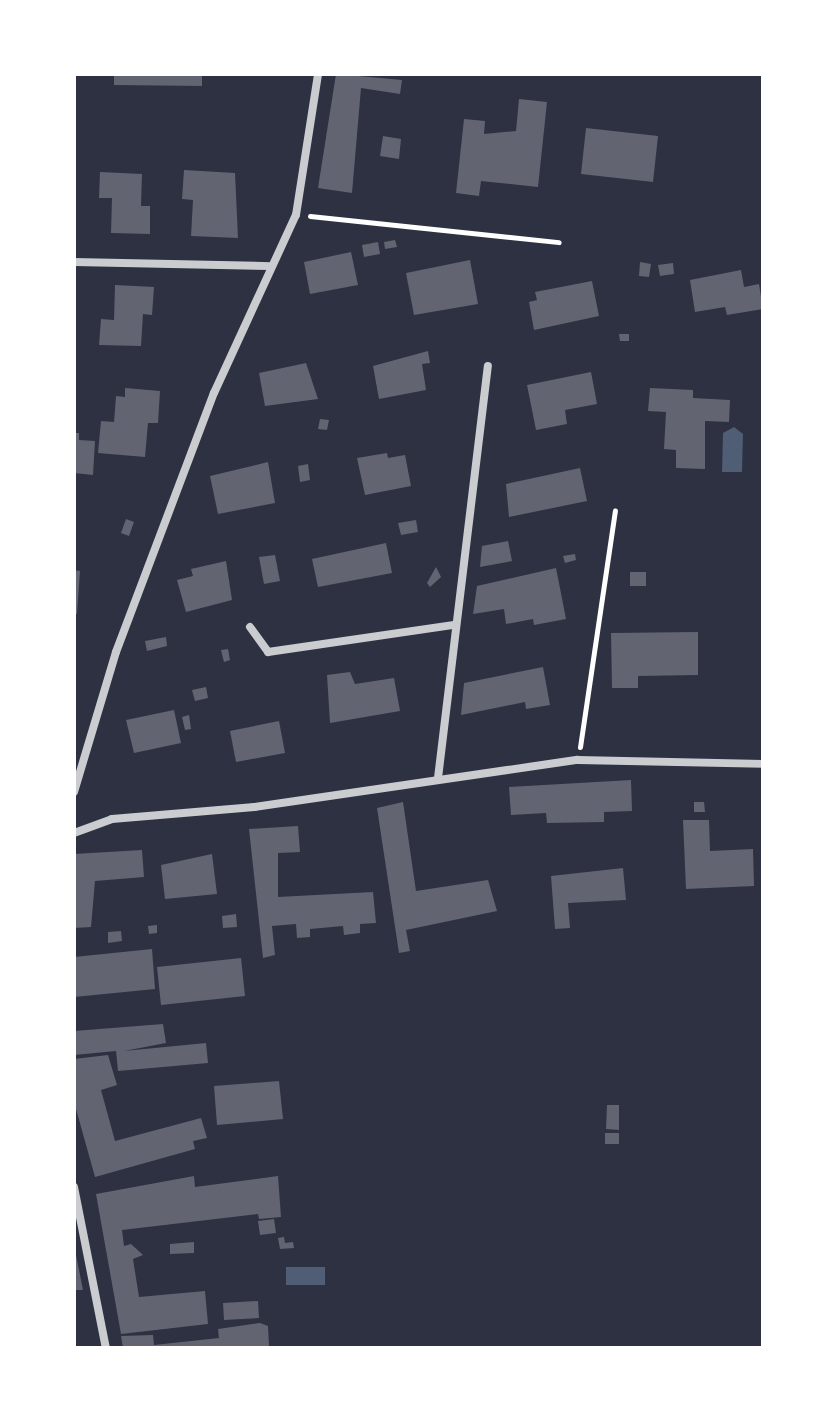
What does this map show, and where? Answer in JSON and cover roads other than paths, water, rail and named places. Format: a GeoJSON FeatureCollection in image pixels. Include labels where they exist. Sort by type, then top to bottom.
{"type":"FeatureCollection","features":[{"type":"Feature","properties":{"kind":"street"},"geometry":{"type":"LineString","coordinates":[[74,792],[116,652],[214,393],[296,215],[318,74]]}},
{"type":"Feature","properties":{"kind":"street"},"geometry":{"type":"LineString","coordinates":[[74,262],[271,266]]}},
{"type":"Feature","properties":{"kind":"street"},"geometry":{"type":"LineString","coordinates":[[438,778],[454,625],[488,366]]}},
{"type":"Feature","properties":{"kind":"street"},"geometry":{"type":"LineString","coordinates":[[250,627],[268,652],[454,625]]}},
{"type":"Feature","properties":{"kind":"street"},"geometry":{"type":"LineString","coordinates":[[74,833],[112,819],[254,807],[578,760],[763,764]]}},
{"type":"Feature","properties":{"kind":"street"},"geometry":{"type":"LineString","coordinates":[[74,1187],[106,1348]]}},
{"type":"Feature","properties":{"kind":"water"},"geometry":{"type":"Polygon","coordinates":[[[734,427],[743,434],[742,472],[722,472],[723,433],[734,427]]]}},
{"type":"Feature","properties":{"kind":"water"},"geometry":{"type":"Polygon","coordinates":[[[286,1267],[325,1267],[325,1285],[286,1285],[286,1267]]]}}]}
